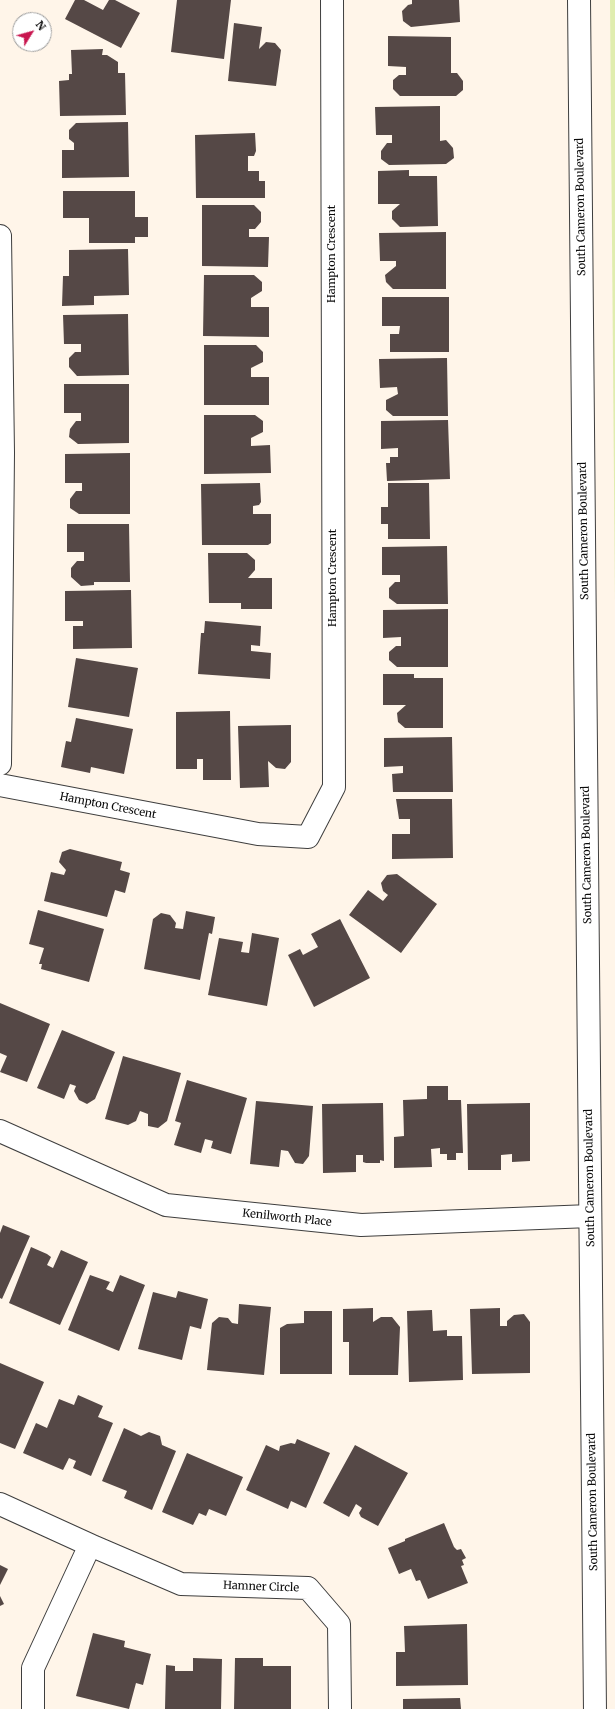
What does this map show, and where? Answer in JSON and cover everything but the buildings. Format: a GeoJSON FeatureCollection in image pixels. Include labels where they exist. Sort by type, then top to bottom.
{"type":"FeatureCollection","features":[{"type":"Feature","properties":{"kind":"street","name":"Hampton Crescent"},"geometry":{"type":"LineString","coordinates":[[0,785],[258,834],[308,837],[334,787],[332,0]]}},
{"type":"Feature","properties":{"kind":"street","name":"South Cameron Boulevard"},"geometry":{"type":"LineString","coordinates":[[579,0],[595,1709]]}},
{"type":"Feature","properties":{"kind":"street"},"geometry":{"type":"LineString","coordinates":[[0,236],[2,453],[0,764]]}},
{"type":"Feature","properties":{"kind":"street","name":"Kenilworth Place"},"geometry":{"type":"LineString","coordinates":[[0,1131],[166,1205],[361,1225],[590,1216]]}},
{"type":"Feature","properties":{"kind":"street","name":"Hamner Circle"},"geometry":{"type":"LineString","coordinates":[[0,1504],[181,1584],[308,1588],[339,1624],[340,1709]]}},
{"type":"Feature","properties":{"kind":"street"},"geometry":{"type":"LineString","coordinates":[[33,1709],[34,1668],[90,1545]]}},
{"type":"Feature","properties":{"kind":"green space"},"geometry":{"type":"Polygon","coordinates":[[[610,0],[615,0],[615,603],[610,0]]]}}]}
